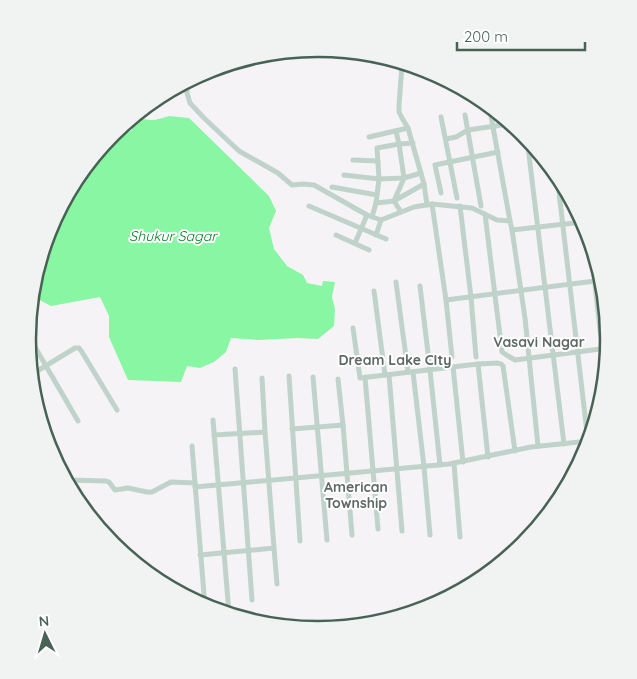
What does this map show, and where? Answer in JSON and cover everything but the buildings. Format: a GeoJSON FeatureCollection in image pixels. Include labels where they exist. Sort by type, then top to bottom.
{"type":"FeatureCollection","features":[{"type":"Feature","properties":{"kind":"street"},"geometry":{"type":"LineString","coordinates":[[402,70],[399,112],[408,128],[413,143],[429,204],[446,300],[452,357]]}},
{"type":"Feature","properties":{"kind":"street"},"geometry":{"type":"LineString","coordinates":[[187,90],[190,103],[239,151],[278,173],[292,185],[314,185],[369,216],[382,220],[414,207],[429,204],[472,208],[497,220],[510,221]]}},
{"type":"Feature","properties":{"kind":"street"},"geometry":{"type":"LineString","coordinates":[[465,115],[481,206]]}},
{"type":"Feature","properties":{"kind":"street"},"geometry":{"type":"LineString","coordinates":[[441,117],[457,198]]}},
{"type":"Feature","properties":{"kind":"street"},"geometry":{"type":"LineString","coordinates":[[491,117],[512,230],[525,318],[538,446]]}},
{"type":"Feature","properties":{"kind":"street"},"geometry":{"type":"LineString","coordinates":[[446,139],[456,137],[468,130],[502,125]]}},
{"type":"Feature","properties":{"kind":"street"},"geometry":{"type":"LineString","coordinates":[[369,137],[408,128]]}},
{"type":"Feature","properties":{"kind":"street"},"geometry":{"type":"LineString","coordinates":[[394,201],[404,178],[396,131]]}},
{"type":"Feature","properties":{"kind":"street"},"geometry":{"type":"LineString","coordinates":[[355,243],[376,203],[379,179],[377,148],[413,143]]}},
{"type":"Feature","properties":{"kind":"street"},"geometry":{"type":"LineString","coordinates":[[529,151],[564,444]]}},
{"type":"Feature","properties":{"kind":"street"},"geometry":{"type":"LineString","coordinates":[[441,193],[435,165],[498,152]]}},
{"type":"Feature","properties":{"kind":"street"},"geometry":{"type":"LineString","coordinates":[[353,160],[378,161]]}},
{"type":"Feature","properties":{"kind":"street"},"geometry":{"type":"LineString","coordinates":[[344,175],[379,179],[404,178],[421,173]]}},
{"type":"Feature","properties":{"kind":"street"},"geometry":{"type":"LineString","coordinates":[[376,203],[394,201],[424,184]]}},
{"type":"Feature","properties":{"kind":"street"},"geometry":{"type":"LineString","coordinates":[[332,187],[377,195]]}},
{"type":"Feature","properties":{"kind":"street"},"geometry":{"type":"LineString","coordinates":[[559,192],[587,426]]}},
{"type":"Feature","properties":{"kind":"street"},"geometry":{"type":"LineString","coordinates":[[394,201],[401,212]]}},
{"type":"Feature","properties":{"kind":"street"},"geometry":{"type":"LineString","coordinates":[[310,206],[386,239]]}},
{"type":"Feature","properties":{"kind":"street"},"geometry":{"type":"LineString","coordinates":[[460,206],[476,357]]}},
{"type":"Feature","properties":{"kind":"street"},"geometry":{"type":"LineString","coordinates":[[485,214],[502,352],[515,360],[600,349]]}},
{"type":"Feature","properties":{"kind":"street"},"geometry":{"type":"LineString","coordinates":[[376,235],[382,220]]}},
{"type":"Feature","properties":{"kind":"street"},"geometry":{"type":"LineString","coordinates":[[512,230],[575,223]]}},
{"type":"Feature","properties":{"kind":"street"},"geometry":{"type":"LineString","coordinates":[[336,235],[369,250]]}},
{"type":"Feature","properties":{"kind":"street"},"geometry":{"type":"LineString","coordinates":[[446,300],[594,281]]}},
{"type":"Feature","properties":{"kind":"street"},"geometry":{"type":"LineString","coordinates":[[396,282],[424,467],[430,535]]}},
{"type":"Feature","properties":{"kind":"street"},"geometry":{"type":"LineString","coordinates":[[420,286],[440,465]]}},
{"type":"Feature","properties":{"kind":"street"},"geometry":{"type":"LineString","coordinates":[[374,291],[387,375],[398,469],[402,531]]}},
{"type":"Feature","properties":{"kind":"street"},"geometry":{"type":"LineString","coordinates":[[353,328],[360,378],[478,364],[501,364],[503,366],[515,451]]}},
{"type":"Feature","properties":{"kind":"street"},"geometry":{"type":"LineString","coordinates":[[38,370],[78,348],[117,410]]}},
{"type":"Feature","properties":{"kind":"street"},"geometry":{"type":"LineString","coordinates":[[37,350],[78,421]]}},
{"type":"Feature","properties":{"kind":"street"},"geometry":{"type":"LineString","coordinates":[[478,364],[488,457]]}},
{"type":"Feature","properties":{"kind":"street"},"geometry":{"type":"LineString","coordinates":[[453,367],[463,462]]}},
{"type":"Feature","properties":{"kind":"street"},"geometry":{"type":"LineString","coordinates":[[235,368],[252,600]]}},
{"type":"Feature","properties":{"kind":"street"},"geometry":{"type":"LineString","coordinates":[[288,376],[300,541]]}},
{"type":"Feature","properties":{"kind":"street"},"geometry":{"type":"LineString","coordinates":[[313,377],[327,540]]}},
{"type":"Feature","properties":{"kind":"street"},"geometry":{"type":"LineString","coordinates":[[365,377],[378,529]]}},
{"type":"Feature","properties":{"kind":"street"},"geometry":{"type":"LineString","coordinates":[[262,378],[277,584]]}},
{"type":"Feature","properties":{"kind":"street"},"geometry":{"type":"LineString","coordinates":[[338,379],[352,536]]}},
{"type":"Feature","properties":{"kind":"street"},"geometry":{"type":"LineString","coordinates":[[213,420],[229,607]]}},
{"type":"Feature","properties":{"kind":"street"},"geometry":{"type":"LineString","coordinates":[[292,429],[343,425]]}},
{"type":"Feature","properties":{"kind":"street"},"geometry":{"type":"LineString","coordinates":[[214,436],[265,432]]}},
{"type":"Feature","properties":{"kind":"street"},"geometry":{"type":"LineString","coordinates":[[74,480],[106,481],[115,490],[128,488],[147,492],[157,490],[171,482],[195,485],[218,484],[454,464],[538,446],[581,442]]}},
{"type":"Feature","properties":{"kind":"street"},"geometry":{"type":"LineString","coordinates":[[192,446],[204,597]]}},
{"type":"Feature","properties":{"kind":"street"},"geometry":{"type":"LineString","coordinates":[[454,464],[460,537]]}},
{"type":"Feature","properties":{"kind":"street"},"geometry":{"type":"LineString","coordinates":[[200,555],[274,548]]}},
{"type":"Feature","properties":{"kind":"water","name":"Shukur Sagar"},"geometry":{"type":"Polygon","coordinates":[[[169,116],[189,118],[269,196],[276,211],[269,228],[274,249],[287,266],[303,275],[307,283],[322,286],[323,281],[335,282],[332,297],[335,309],[334,326],[318,339],[258,340],[231,338],[226,352],[214,362],[200,368],[187,366],[181,382],[128,380],[109,337],[109,316],[100,297],[51,306],[39,300],[51,249],[65,215],[84,183],[106,153],[125,134],[132,130],[132,127],[143,119],[161,119],[169,116]]]}},
{"type":"Feature","properties":{"kind":"district","name":"Vasavi Nagar"},"geometry":{"type":"Point","coordinates":[539,342]}},
{"type":"Feature","properties":{"kind":"district","name":"Dream Lake CIty"},"geometry":{"type":"Point","coordinates":[395,360]}},
{"type":"Feature","properties":{"kind":"district","name":"American Township"},"geometry":{"type":"Point","coordinates":[356,496]}}]}
